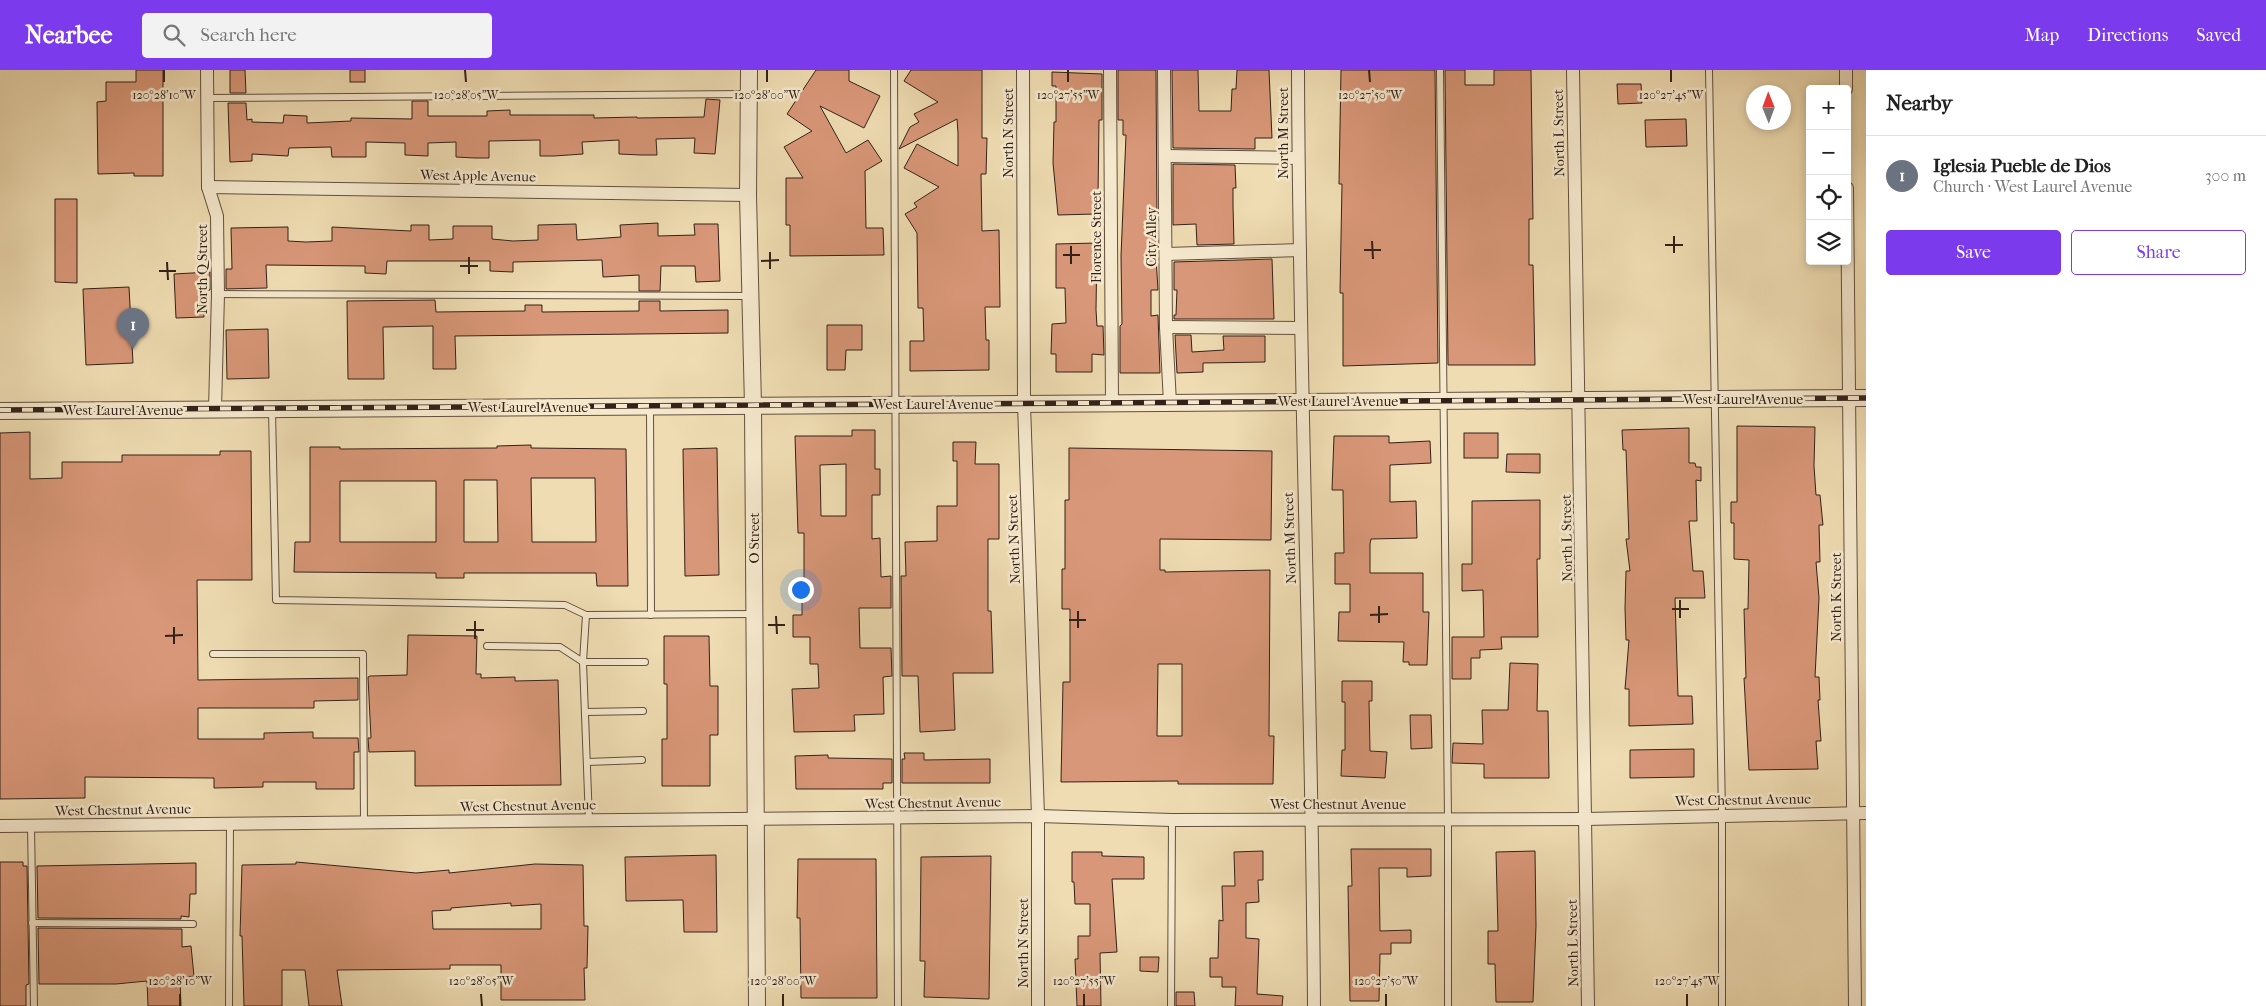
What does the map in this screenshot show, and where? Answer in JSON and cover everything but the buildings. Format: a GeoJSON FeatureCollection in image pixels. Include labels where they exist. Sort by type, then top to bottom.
{"type":"FeatureCollection","features":[{"type":"Feature","properties":{"kind":"street","name":"North Q Street"},"geometry":{"type":"LineString","coordinates":[[207,70],[208,187],[216,216],[218,294],[215,409]]}},
{"type":"Feature","properties":{"kind":"street","name":"O Street"},"geometry":{"type":"LineString","coordinates":[[749,70],[748,195],[753,406],[757,1006]]}},
{"type":"Feature","properties":{"kind":"street","name":"North N Street"},"geometry":{"type":"LineString","coordinates":[[1023,70],[1024,404],[1038,816],[1038,1006]]}},
{"type":"Feature","properties":{"kind":"street","name":"Florence Street"},"geometry":{"type":"LineString","coordinates":[[1110,70],[1112,404]]}},
{"type":"Feature","properties":{"kind":"street","name":"City Alley"},"geometry":{"type":"LineString","coordinates":[[1164,70],[1166,327],[1170,403]]}},
{"type":"Feature","properties":{"kind":"street","name":"North M Street"},"geometry":{"type":"LineString","coordinates":[[1298,70],[1301,400],[1313,820],[1314,1006]]}},
{"type":"Feature","properties":{"kind":"street","name":"North L Street"},"geometry":{"type":"LineString","coordinates":[[1573,70],[1580,400],[1588,1006]]}},
{"type":"Feature","properties":{"kind":"street"},"geometry":{"type":"LineString","coordinates":[[1846,70],[1846,85]]}},
{"type":"Feature","properties":{"kind":"street"},"geometry":{"type":"LineString","coordinates":[[1165,156],[1298,158]]}},
{"type":"Feature","properties":{"kind":"street","name":"West Apple Avenue"},"geometry":{"type":"LineString","coordinates":[[208,187],[748,195]]}},
{"type":"Feature","properties":{"kind":"street","name":"North K Street"},"geometry":{"type":"LineString","coordinates":[[1849,220],[1858,398],[1853,813],[1855,1006]]}},
{"type":"Feature","properties":{"kind":"street"},"geometry":{"type":"LineString","coordinates":[[1166,254],[1300,250]]}},
{"type":"Feature","properties":{"kind":"street"},"geometry":{"type":"LineString","coordinates":[[1166,327],[1300,328]]}},
{"type":"Feature","properties":{"kind":"street","name":"West Laurel Avenue"},"geometry":{"type":"LineString","coordinates":[[0,411],[1112,404],[1301,400],[1858,398]]}},
{"type":"Feature","properties":{"kind":"street","name":"West Chestnut Avenue"},"geometry":{"type":"LineString","coordinates":[[0,826],[897,819],[1038,816],[1172,820],[1586,819],[1866,813]]}},
{"type":"Feature","properties":{"kind":"lane"},"geometry":{"type":"LineString","coordinates":[[894,70],[898,1006]]}},
{"type":"Feature","properties":{"kind":"lane"},"geometry":{"type":"LineString","coordinates":[[1440,70],[1448,819],[1448,1006]]}},
{"type":"Feature","properties":{"kind":"lane"},"geometry":{"type":"LineString","coordinates":[[1709,70],[1722,815],[1722,1006]]}},
{"type":"Feature","properties":{"kind":"lane"},"geometry":{"type":"LineString","coordinates":[[207,98],[749,94]]}},
{"type":"Feature","properties":{"kind":"lane"},"geometry":{"type":"LineString","coordinates":[[218,294],[750,296]]}},
{"type":"Feature","properties":{"kind":"lane"},"geometry":{"type":"LineString","coordinates":[[650,406],[651,615]]}},
{"type":"Feature","properties":{"kind":"lane"},"geometry":{"type":"LineString","coordinates":[[272,409],[276,600],[565,605],[586,615],[754,614]]}},
{"type":"Feature","properties":{"kind":"lane"},"geometry":{"type":"LineString","coordinates":[[586,615],[583,662],[589,821]]}},
{"type":"Feature","properties":{"kind":"lane"},"geometry":{"type":"LineString","coordinates":[[487,646],[560,647],[583,662],[645,662]]}},
{"type":"Feature","properties":{"kind":"lane"},"geometry":{"type":"LineString","coordinates":[[213,654],[364,654],[364,823]]}},
{"type":"Feature","properties":{"kind":"lane"},"geometry":{"type":"LineString","coordinates":[[585,712],[643,712]]}},
{"type":"Feature","properties":{"kind":"lane"},"geometry":{"type":"LineString","coordinates":[[587,762],[642,760]]}},
{"type":"Feature","properties":{"kind":"lane"},"geometry":{"type":"LineString","coordinates":[[1171,1006],[1172,820]]}},
{"type":"Feature","properties":{"kind":"lane"},"geometry":{"type":"LineString","coordinates":[[230,824],[230,1006]]}},
{"type":"Feature","properties":{"kind":"lane"},"geometry":{"type":"LineString","coordinates":[[31,826],[34,1006]]}},
{"type":"Feature","properties":{"kind":"lane"},"geometry":{"type":"LineString","coordinates":[[32,923],[193,924]]}},
{"type":"Feature","properties":{"kind":"railway"},"geometry":{"type":"LineString","coordinates":[[0,410],[1866,398]]}},
{"type":"Feature","properties":{"kind":"place","name":"Iglesia Pueble de Dios"},"geometry":{"type":"Point","coordinates":[133,349]}}]}
